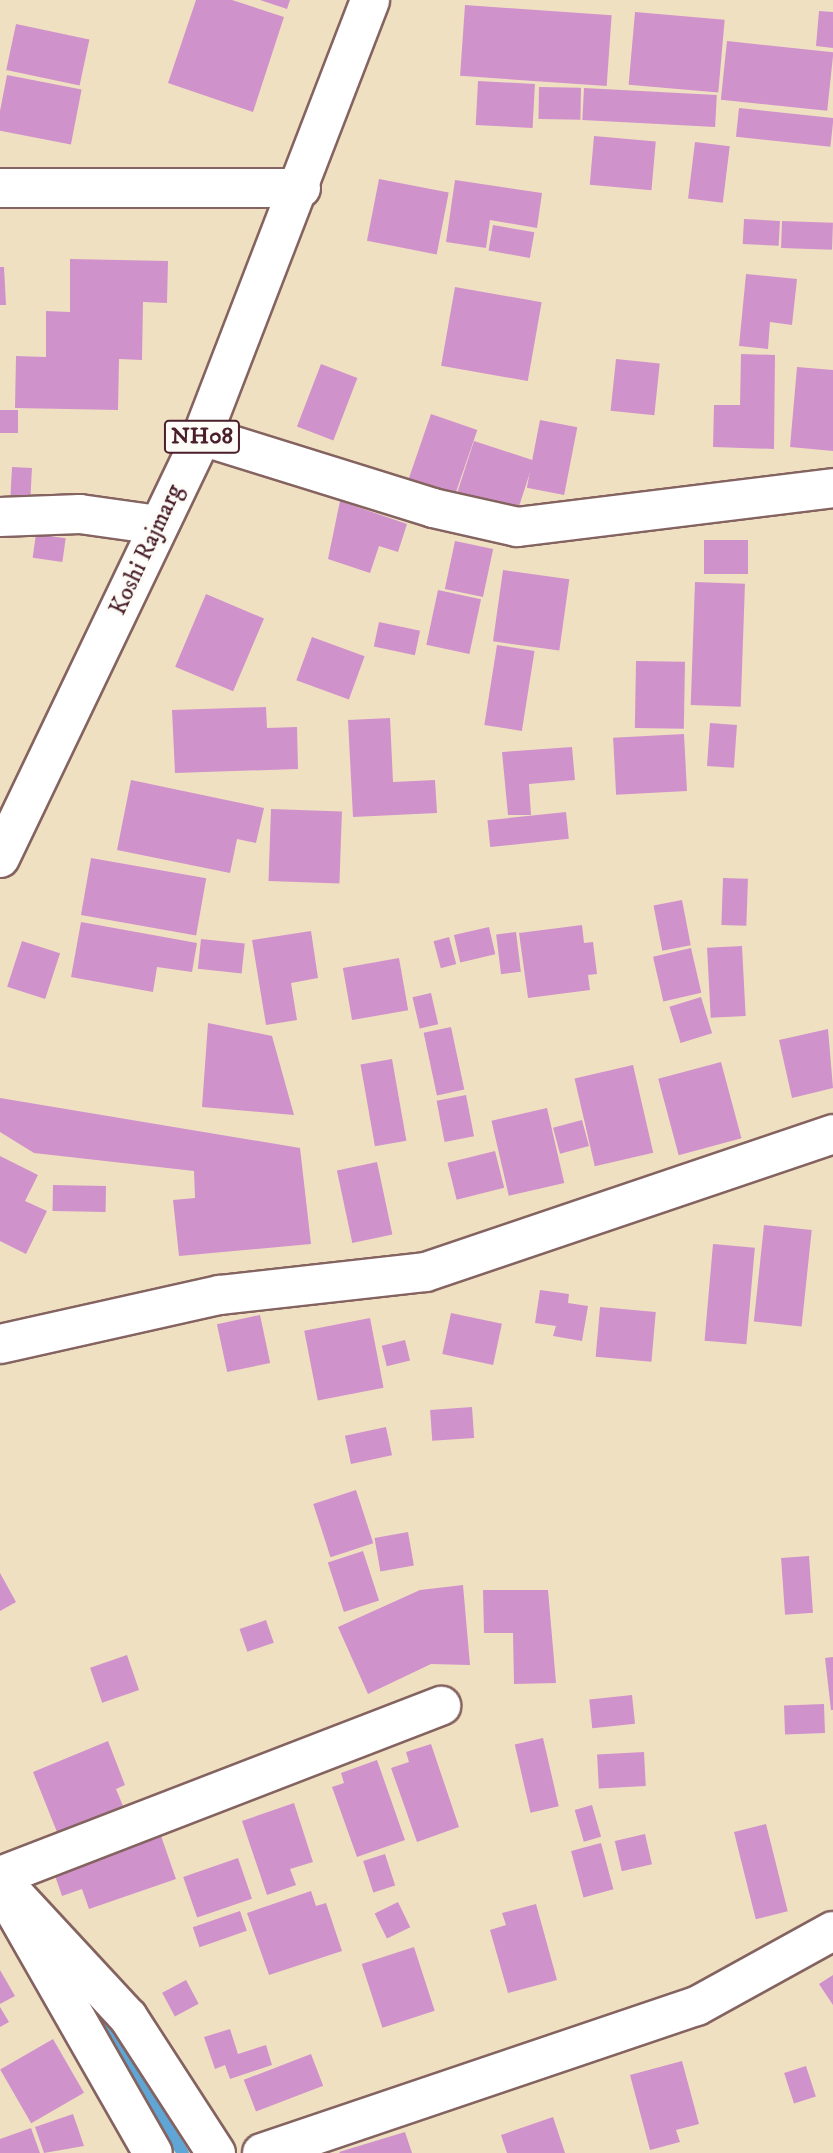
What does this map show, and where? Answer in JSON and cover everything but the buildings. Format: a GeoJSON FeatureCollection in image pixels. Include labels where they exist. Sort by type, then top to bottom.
{"type":"FeatureCollection","features":[{"type":"Feature","properties":{"kind":"street","name":"Koshi Rajmarg"},"geometry":{"type":"LineString","coordinates":[[0,858],[202,436],[301,188],[370,0]]}},
{"type":"Feature","properties":{"kind":"street"},"geometry":{"type":"LineString","coordinates":[[0,188],[301,188]]}},
{"type":"Feature","properties":{"kind":"street"},"geometry":{"type":"LineString","coordinates":[[202,436],[433,508],[517,527],[833,488]]}},
{"type":"Feature","properties":{"kind":"street"},"geometry":{"type":"LineString","coordinates":[[0,517],[80,514],[158,525]]}},
{"type":"Feature","properties":{"kind":"street"},"geometry":{"type":"LineString","coordinates":[[0,1344],[220,1295],[426,1272],[833,1134]]}},
{"type":"Feature","properties":{"kind":"street"},"geometry":{"type":"LineString","coordinates":[[0,1879],[441,1706]]}},
{"type":"Feature","properties":{"kind":"street"},"geometry":{"type":"LineString","coordinates":[[0,1879],[33,1951],[153,2153]]}},
{"type":"Feature","properties":{"kind":"street"},"geometry":{"type":"LineString","coordinates":[[0,1879],[128,2017],[216,2153]]}},
{"type":"Feature","properties":{"kind":"street"},"geometry":{"type":"LineString","coordinates":[[262,2153],[696,2006],[833,1931]]}},
{"type":"Feature","properties":{"kind":"waterway"},"geometry":{"type":"LineString","coordinates":[[92,2008],[183,2153]]}}]}
